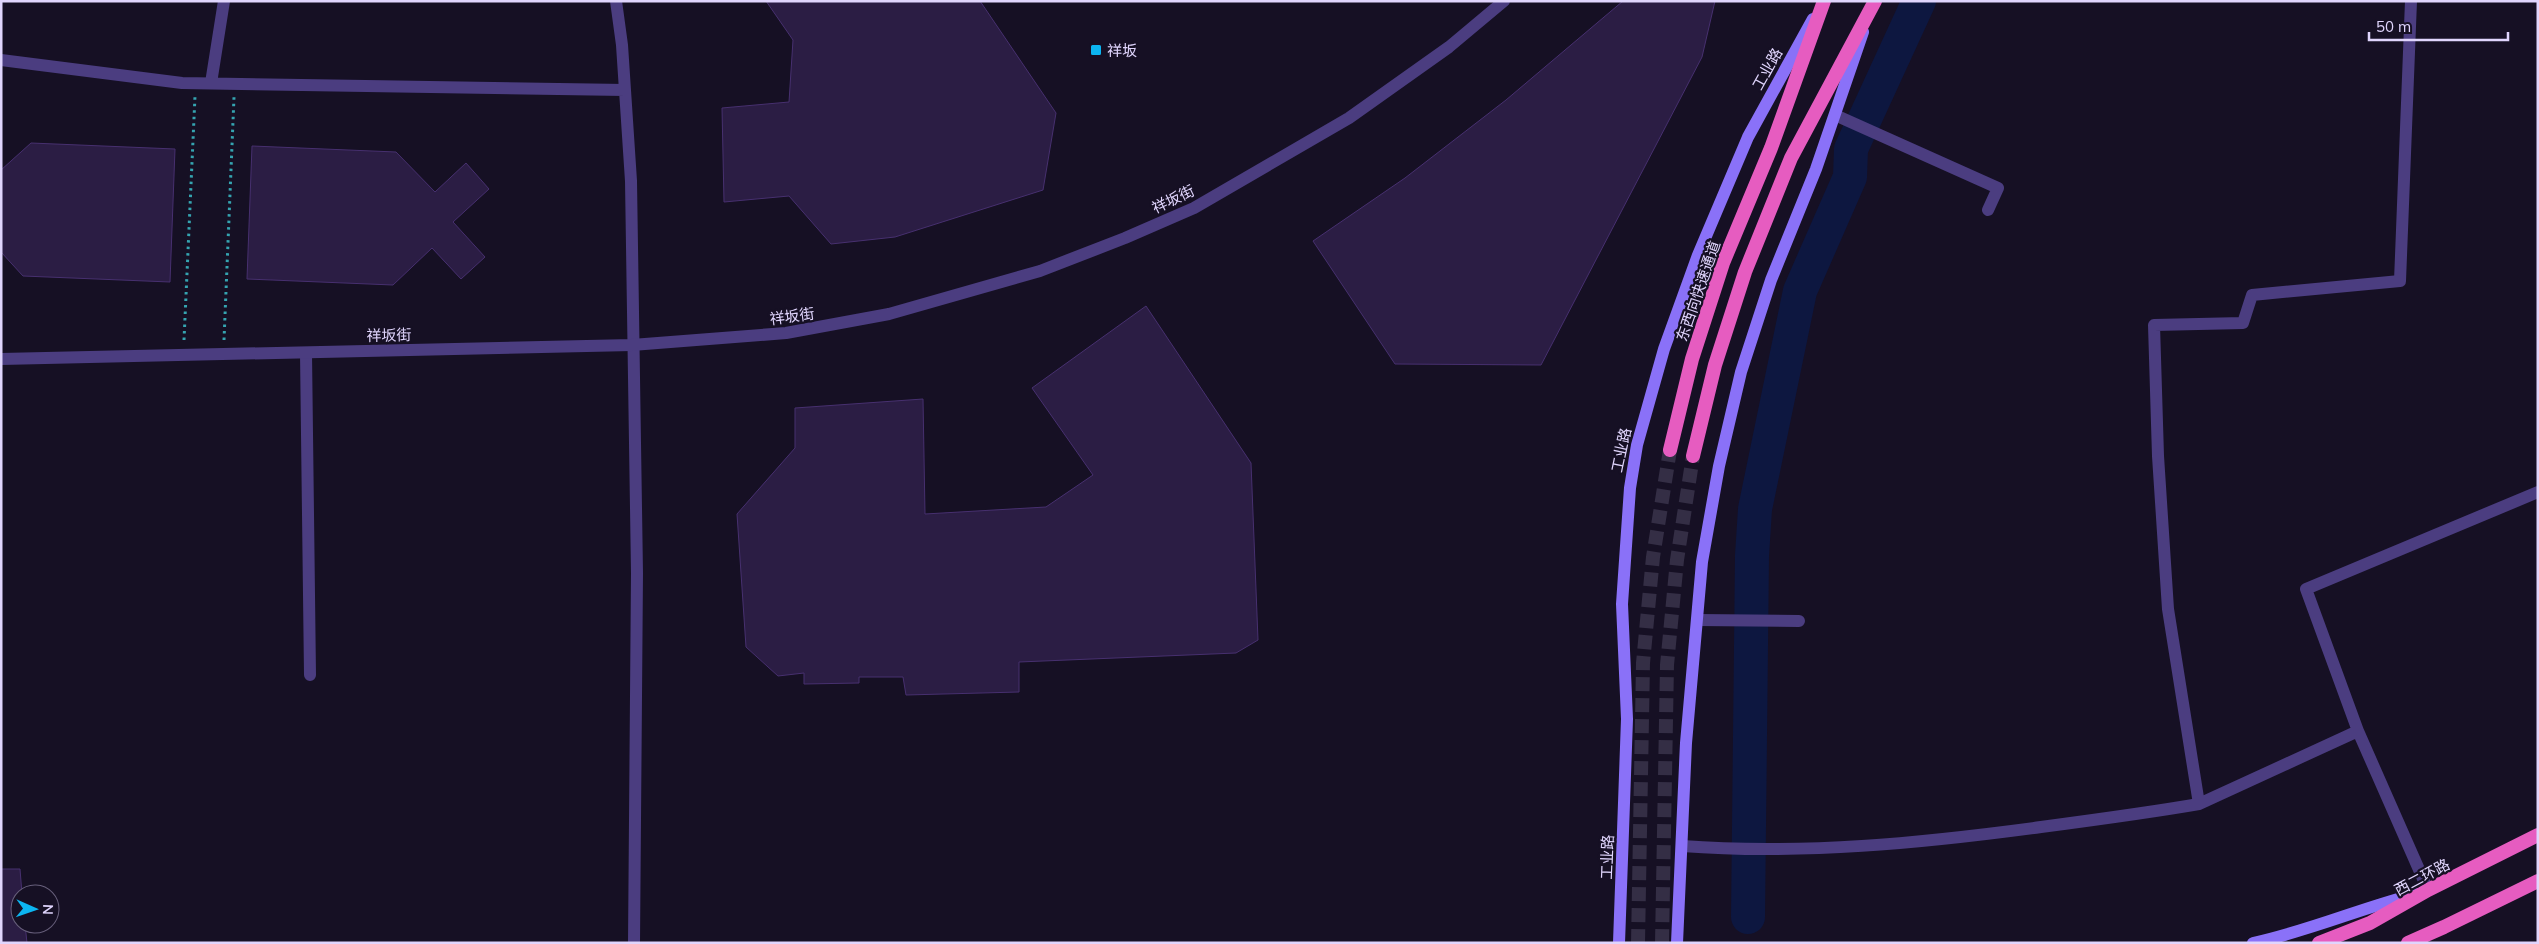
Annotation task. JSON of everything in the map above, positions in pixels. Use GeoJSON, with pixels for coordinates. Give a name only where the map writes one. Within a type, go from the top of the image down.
{"type":"FeatureCollection","features":[{"type":"Feature","properties":{"kind":"highway","name":"工业路"},"geometry":{"type":"LineString","coordinates":[[1771,148],[1824,1]]}},
{"type":"Feature","properties":{"kind":"highway"},"geometry":{"type":"LineString","coordinates":[[1693,456],[1715,365],[1745,272],[1791,158],[1875,1]]}},
{"type":"Feature","properties":{"kind":"highway","name":"东西向快速通道"},"geometry":{"type":"LineString","coordinates":[[1670,450],[1692,359],[1723,263],[1771,148]]}},
{"type":"Feature","properties":{"kind":"highway","name":"西二环路"},"geometry":{"type":"LineString","coordinates":[[2319,943],[2370,924],[2428,890],[2538,835]]}},
{"type":"Feature","properties":{"kind":"highway"},"geometry":{"type":"LineString","coordinates":[[2408,943],[2538,881]]}},
{"type":"Feature","properties":{"kind":"main road","name":"工业路"},"geometry":{"type":"LineString","coordinates":[[1619,943],[1627,719],[1622,604],[1630,488],[1637,444],[1664,349],[1698,255],[1748,137],[1824,1]]}},
{"type":"Feature","properties":{"kind":"main road"},"geometry":{"type":"LineString","coordinates":[[1676,943],[1686,743],[1702,562],[1717,476],[1741,372],[1770,280],[1816,169],[1869,14]]}},
{"type":"Feature","properties":{"kind":"main road"},"geometry":{"type":"LineString","coordinates":[[2253,943],[2285,936],[2366,907],[2428,890]]}},
{"type":"Feature","properties":{"kind":"street"},"geometry":{"type":"LineString","coordinates":[[211,83],[224,1]]}},
{"type":"Feature","properties":{"kind":"street"},"geometry":{"type":"LineString","coordinates":[[616,1],[625,90],[631,180],[632,345],[637,573],[634,943]]}},
{"type":"Feature","properties":{"kind":"street","name":"祥坂街"},"geometry":{"type":"LineString","coordinates":[[1,358],[632,345],[752,337],[858,321],[980,290],[1092,251],[1194,208],[1321,136],[1417,71],[1504,1]]}},
{"type":"Feature","properties":{"kind":"street"},"geometry":{"type":"LineString","coordinates":[[2199,804],[2168,609],[2158,456],[2154,325],[2243,323],[2252,295],[2400,281],[2411,1]]}},
{"type":"Feature","properties":{"kind":"street"},"geometry":{"type":"LineString","coordinates":[[1,60],[196,83],[625,90]]}},
{"type":"Feature","properties":{"kind":"street"},"geometry":{"type":"LineString","coordinates":[[1835,116],[1998,188],[1988,210]]}},
{"type":"Feature","properties":{"kind":"street"},"geometry":{"type":"LineString","coordinates":[[306,353],[310,675]]}},
{"type":"Feature","properties":{"kind":"street"},"geometry":{"type":"LineString","coordinates":[[2428,890],[2358,731],[2306,589],[2538,492]]}},
{"type":"Feature","properties":{"kind":"street"},"geometry":{"type":"LineString","coordinates":[[1697,620],[1799,621]]}},
{"type":"Feature","properties":{"kind":"street"},"geometry":{"type":"LineString","coordinates":[[1682,846],[1761,850],[1844,848],[1965,837],[2199,804],[2358,731]]}},
{"type":"Feature","properties":{"kind":"path"},"geometry":{"type":"LineString","coordinates":[[183,355],[196,83]]}},
{"type":"Feature","properties":{"kind":"path"},"geometry":{"type":"LineString","coordinates":[[224,354],[235,84]]}},
{"type":"Feature","properties":{"kind":"building"},"geometry":{"type":"Polygon","coordinates":[[[766,1],[980,1],[1056,113],[1043,190],[895,237],[831,244],[789,196],[724,202],[722,108],[789,102],[793,40],[766,1]]]}},
{"type":"Feature","properties":{"kind":"building"},"geometry":{"type":"Polygon","coordinates":[[[1623,1],[1715,1],[1702,57],[1541,365],[1395,364],[1313,241],[1405,178],[1506,100],[1623,1]]]}},
{"type":"Feature","properties":{"kind":"building"},"geometry":{"type":"Polygon","coordinates":[[[31,143],[175,149],[170,282],[23,276],[1,252],[1,170],[31,143]]]}},
{"type":"Feature","properties":{"kind":"building"},"geometry":{"type":"Polygon","coordinates":[[[252,146],[396,152],[435,192],[466,163],[489,189],[453,222],[485,257],[461,279],[432,248],[393,285],[247,279],[252,146]]]}},
{"type":"Feature","properties":{"kind":"building"},"geometry":{"type":"Polygon","coordinates":[[[1146,306],[1251,463],[1258,640],[1236,653],[1019,662],[1019,692],[906,695],[903,677],[859,677],[859,683],[804,684],[804,673],[778,676],[746,647],[737,514],[795,448],[795,408],[923,399],[925,514],[1046,507],[1093,475],[1032,388],[1146,306]]]}},
{"type":"Feature","properties":{"kind":"building"},"geometry":{"type":"Polygon","coordinates":[[[1,869],[20,869],[21,884],[10,884],[10,934],[26,934],[27,943],[1,943],[1,869]]]}},
{"type":"Feature","properties":{"kind":"waterway"},"geometry":{"type":"LineString","coordinates":[[1748,917],[1752,556],[1755,509],[1800,291],[1850,177],[1851,149],[1919,1]]}},
{"type":"Feature","properties":{"kind":"tunnel"},"geometry":{"type":"LineString","coordinates":[[1638,943],[1643,663],[1653,557],[1670,450]]}},
{"type":"Feature","properties":{"kind":"tunnel"},"geometry":{"type":"LineString","coordinates":[[1662,943],[1667,665],[1677,560],[1693,456]]}},
{"type":"Feature","properties":{"kind":"place","name":"祥坂"},"geometry":{"type":"Point","coordinates":[1096,50]}}]}
